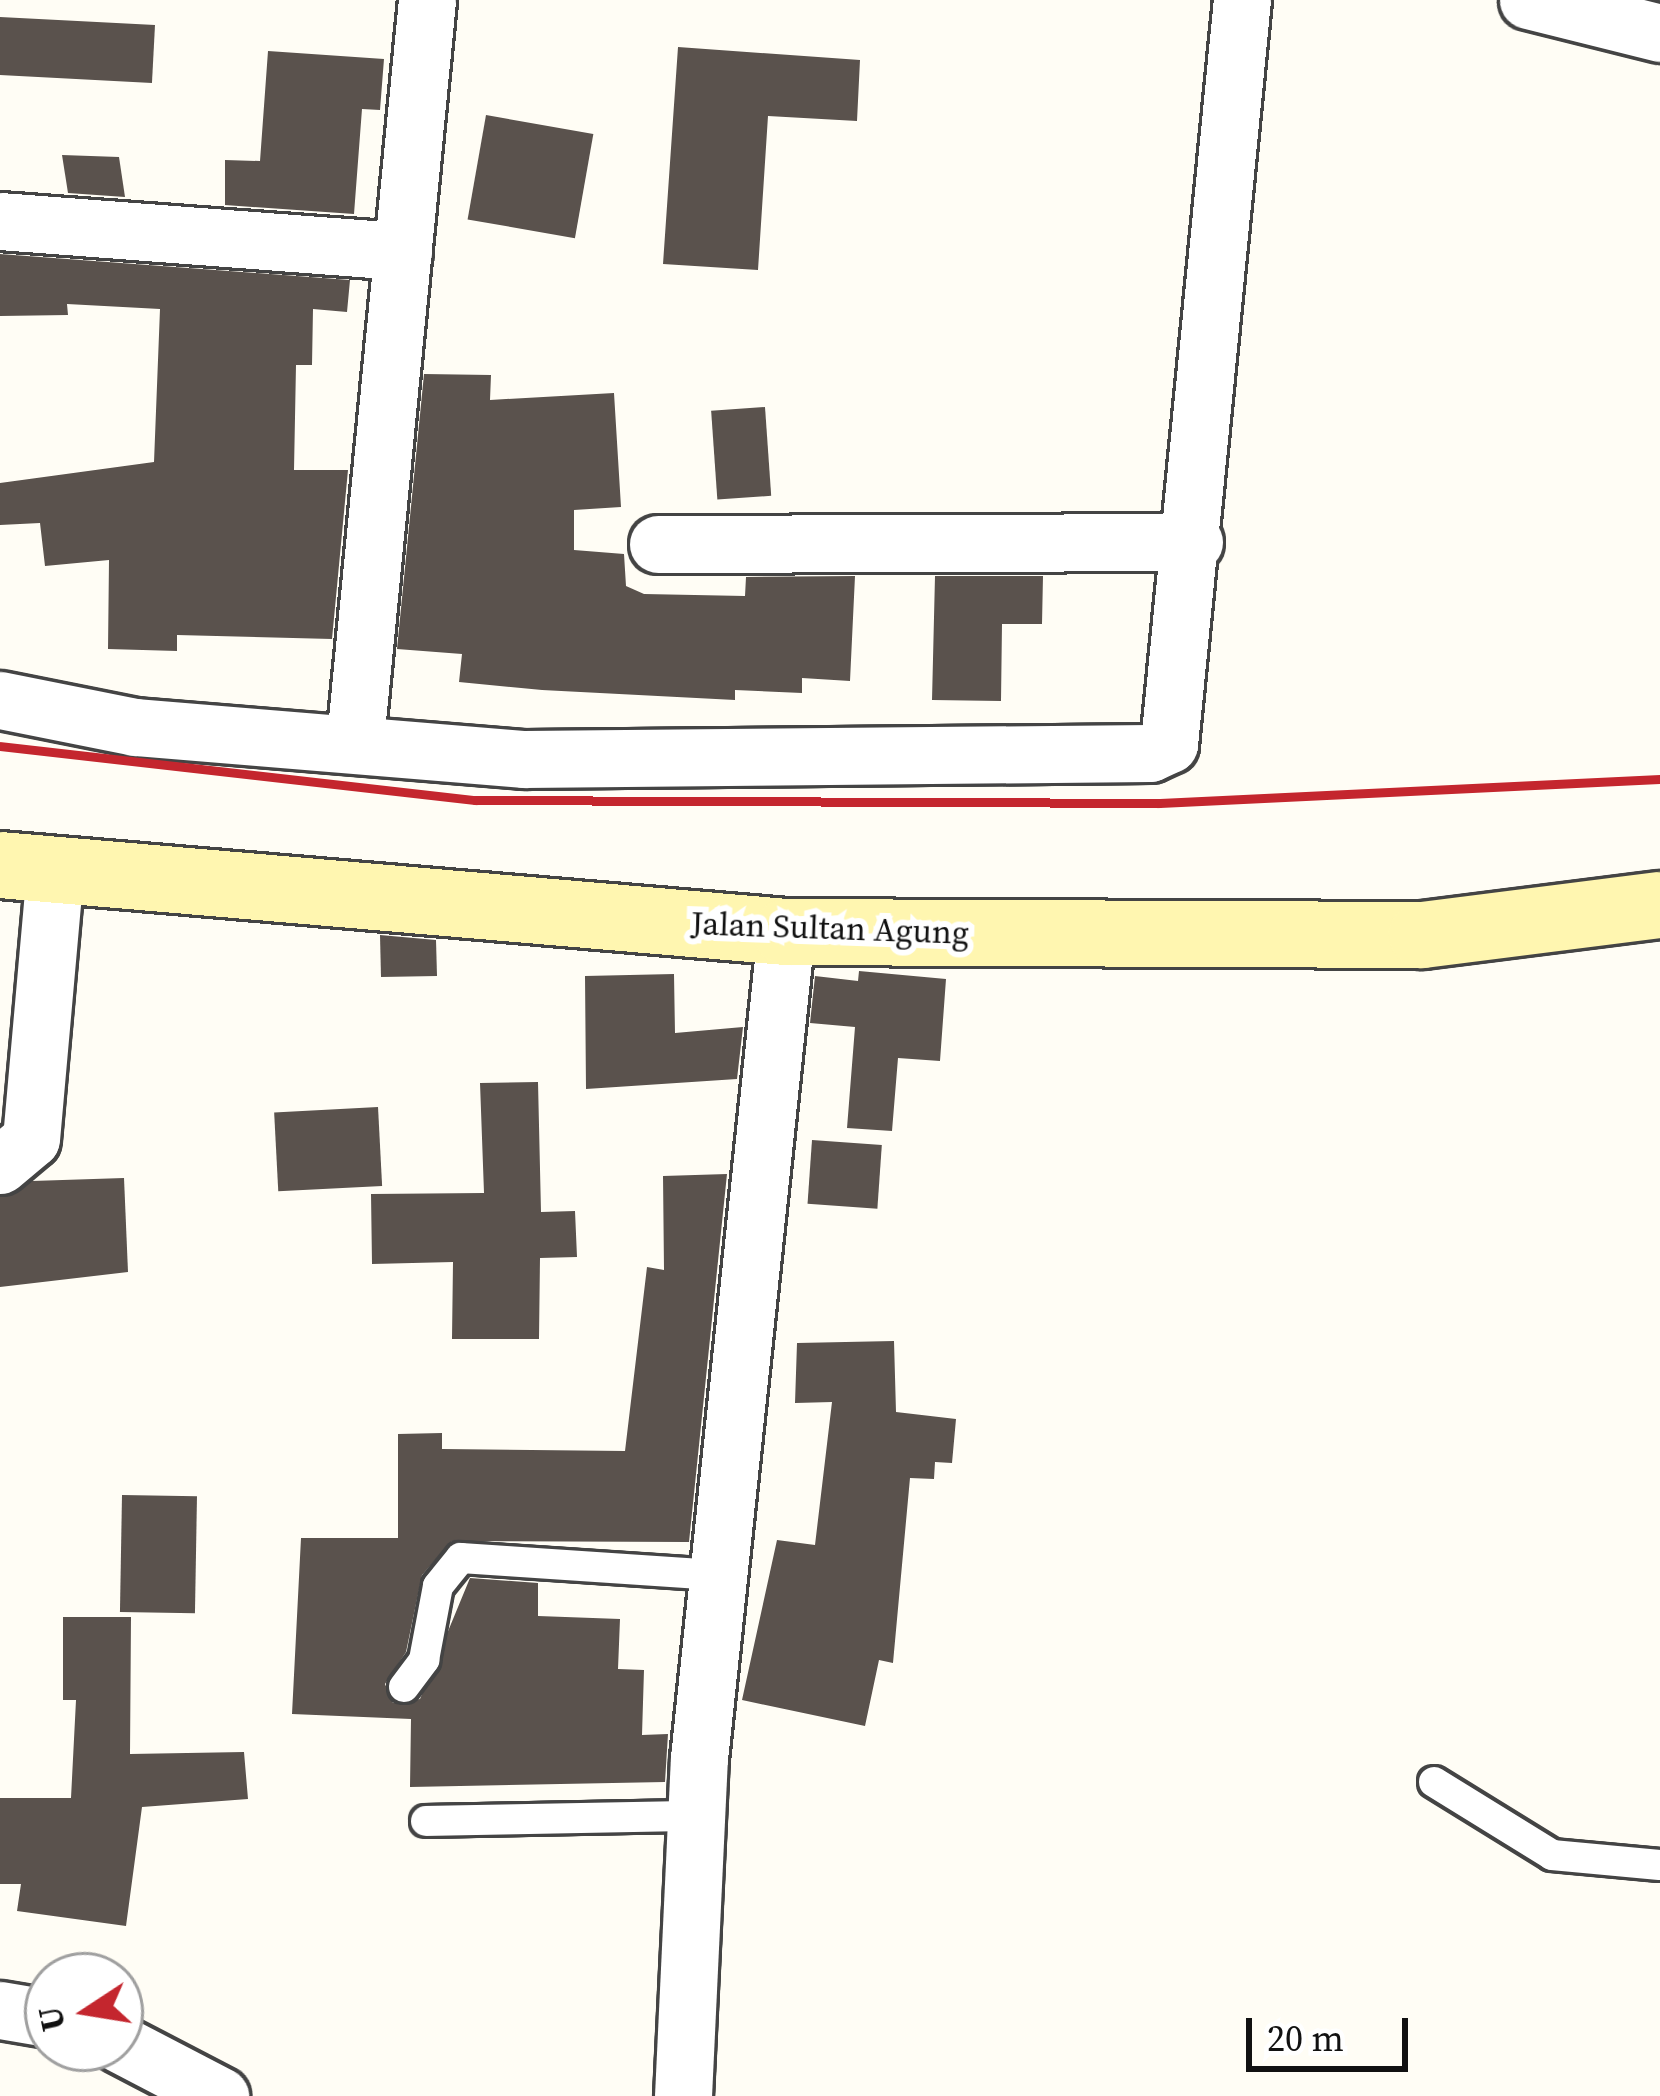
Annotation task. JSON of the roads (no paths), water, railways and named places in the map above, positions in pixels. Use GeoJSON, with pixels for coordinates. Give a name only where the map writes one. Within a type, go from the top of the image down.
{"type":"FeatureCollection","features":[{"type":"Feature","properties":{"kind":"street"},"geometry":{"type":"LineString","coordinates":[[355,740],[427,0]]}},
{"type":"Feature","properties":{"kind":"street"},"geometry":{"type":"LineString","coordinates":[[0,700],[135,727],[355,740],[524,759],[1150,753],[1177,731],[1242,0]]}},
{"type":"Feature","properties":{"kind":"street"},"geometry":{"type":"LineString","coordinates":[[1528,0],[1660,33]]}},
{"type":"Feature","properties":{"kind":"street"},"geometry":{"type":"LineString","coordinates":[[0,220],[403,250]]}},
{"type":"Feature","properties":{"kind":"street"},"geometry":{"type":"LineString","coordinates":[[658,544],[1194,542]]}},
{"type":"Feature","properties":{"kind":"street"},"geometry":{"type":"LineString","coordinates":[[0,1165],[31,1139],[27,868]]}},
{"type":"Feature","properties":{"kind":"street","name":"Jalan Sultan Agung"},"geometry":{"type":"LineString","coordinates":[[27,868],[786,932],[1422,934],[1660,905]]}},
{"type":"Feature","properties":{"kind":"street"},"geometry":{"type":"LineString","coordinates":[[683,2096],[697,1816],[718,1575],[786,932]]}},
{"type":"Feature","properties":{"kind":"street"},"geometry":{"type":"LineString","coordinates":[[144,2056],[220,2096]]}},
{"type":"Feature","properties":{"kind":"lane"},"geometry":{"type":"LineString","coordinates":[[404,1687],[424,1660],[438,1586],[461,1558],[718,1575]]}},
{"type":"Feature","properties":{"kind":"lane"},"geometry":{"type":"LineString","coordinates":[[1434,1782],[1552,1855],[1660,1865]]}},
{"type":"Feature","properties":{"kind":"lane"},"geometry":{"type":"LineString","coordinates":[[426,1821],[697,1816]]}},
{"type":"Feature","properties":{"kind":"railway"},"geometry":{"type":"LineString","coordinates":[[0,746],[475,800],[1159,803],[1660,779]]}}]}
